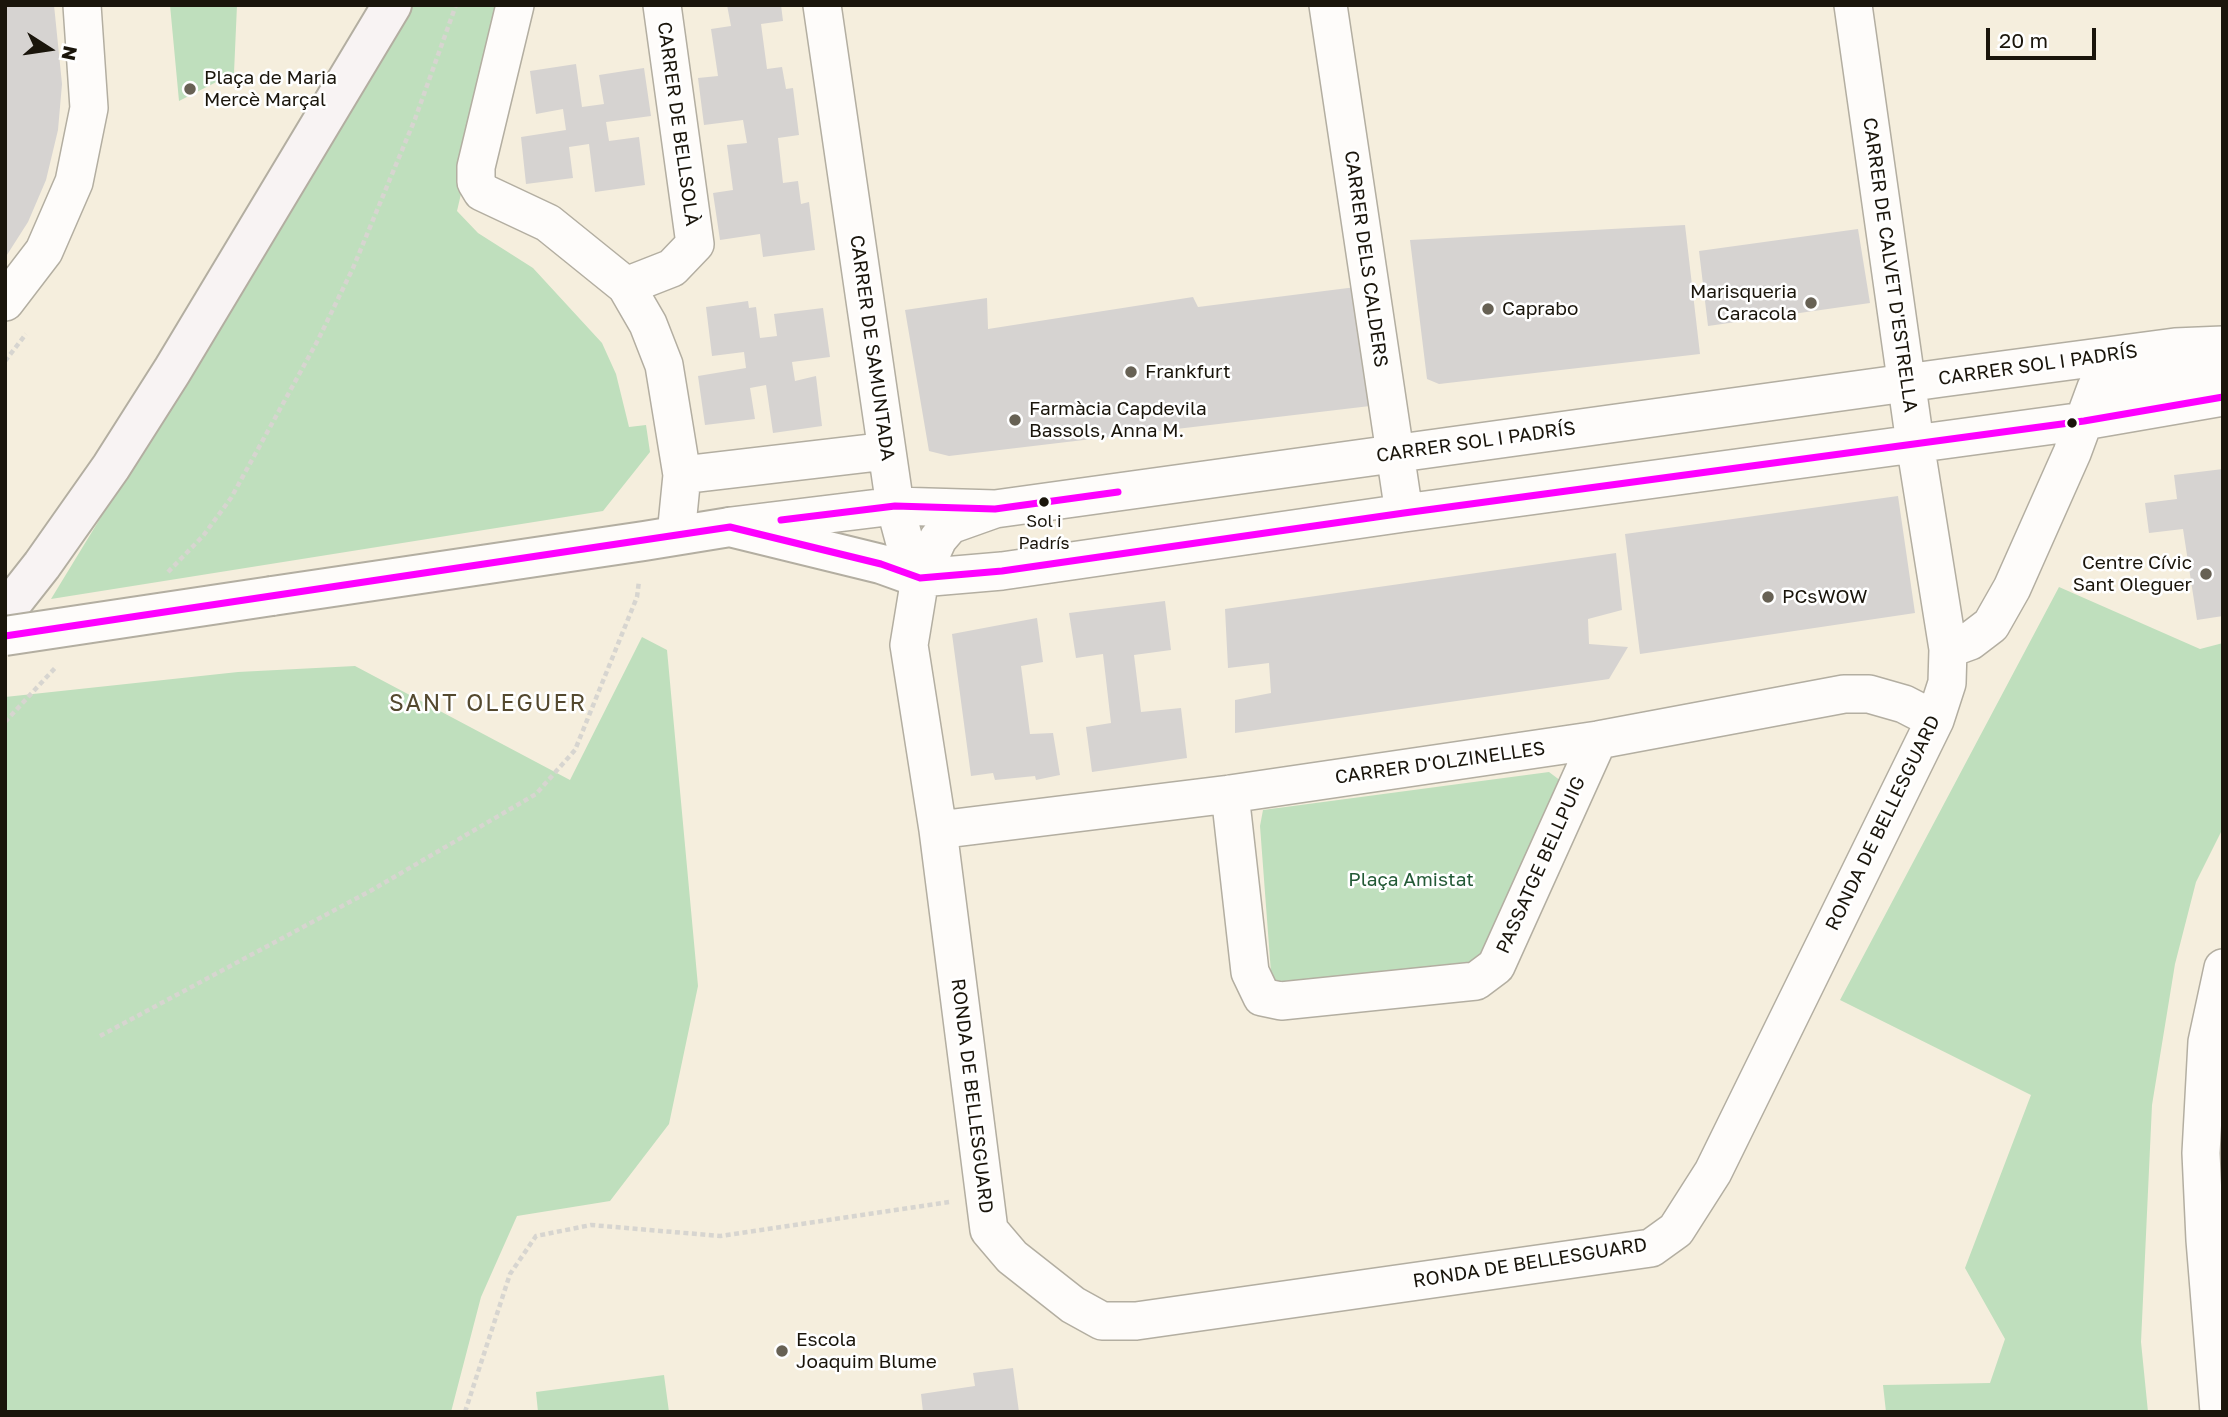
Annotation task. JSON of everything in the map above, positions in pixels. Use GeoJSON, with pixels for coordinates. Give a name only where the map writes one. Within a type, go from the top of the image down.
{"type":"FeatureCollection","features":[{"type":"Feature","properties":{"kind":"main road"},"geometry":{"type":"LineString","coordinates":[[5,612],[42,565],[111,467],[172,371],[392,5]]}},
{"type":"Feature","properties":{"kind":"street"},"geometry":{"type":"LineString","coordinates":[[5,302],[44,251],[74,182],[89,108],[82,5]]}},
{"type":"Feature","properties":{"kind":"street"},"geometry":{"type":"LineString","coordinates":[[515,5],[476,167],[476,182],[482,192],[548,223],[626,286],[648,324],[664,365],[682,475],[660,538]]}},
{"type":"Feature","properties":{"kind":"street","name":"CARRER DE BELLSOLÀ"},"geometry":{"type":"LineString","coordinates":[[626,286],[672,268],[695,244],[662,5]]}},
{"type":"Feature","properties":{"kind":"street","name":"CARRER DE SAMUNTADA"},"geometry":{"type":"LineString","coordinates":[[822,5],[895,506],[909,558],[920,578]]}},
{"type":"Feature","properties":{"kind":"street","name":"CARRER DELS CALDERS"},"geometry":{"type":"LineString","coordinates":[[1328,5],[1404,513]]}},
{"type":"Feature","properties":{"kind":"street","name":"CARRER DE CALVET D'ESTRELLA"},"geometry":{"type":"LineString","coordinates":[[1853,5],[1915,443],[1948,649]]}},
{"type":"Feature","properties":{"kind":"street","name":"CARRER SOL I PADRÍS"},"geometry":{"type":"LineString","coordinates":[[730,527],[895,506],[995,509],[2175,347],[2223,345]]}},
{"type":"Feature","properties":{"kind":"street"},"geometry":{"type":"LineString","coordinates":[[1948,649],[1970,641],[1991,625],[2012,588],[2072,453],[2096,388],[2175,374],[2223,360]]}},
{"type":"Feature","properties":{"kind":"street"},"geometry":{"type":"LineString","coordinates":[[5,636],[730,527],[881,564],[920,578],[1002,571],[1404,513],[2084,421],[2223,397]]}},
{"type":"Feature","properties":{"kind":"street"},"geometry":{"type":"LineString","coordinates":[[682,475],[887,450]]}},
{"type":"Feature","properties":{"kind":"street"},"geometry":{"type":"LineString","coordinates":[[920,578],[938,539],[950,525],[995,509]]}},
{"type":"Feature","properties":{"kind":"street","name":"RONDA DE BELLESGUARD"},"geometry":{"type":"LineString","coordinates":[[920,578],[909,645],[938,830],[989,1230],[1012,1257],[1073,1305],[1102,1321],[1136,1321],[1651,1248],[1676,1230],[1713,1172],[1936,720],[1947,684],[1948,649]]}},
{"type":"Feature","properties":{"kind":"street","name":"CARRER D'OLZINELLES"},"geometry":{"type":"LineString","coordinates":[[938,830],[1230,794],[1598,740],[1844,694],[1869,694],[1904,704],[1936,720]]}},
{"type":"Feature","properties":{"kind":"street","name":"PASSATGE BELLPUIG"},"geometry":{"type":"LineString","coordinates":[[1230,794],[1250,972],[1262,997],[1281,1001],[1476,981],[1496,966],[1598,740]]}},
{"type":"Feature","properties":{"kind":"street"},"geometry":{"type":"LineString","coordinates":[[2219,1412],[2201,1153],[2207,1042],[2223,968]]}},
{"type":"Feature","properties":{"kind":"path"},"geometry":{"type":"LineString","coordinates":[[158,580],[203,536],[231,498],[318,340],[353,268],[415,119],[456,5]]}},
{"type":"Feature","properties":{"kind":"path"},"geometry":{"type":"LineString","coordinates":[[100,1036],[372,890],[536,794],[575,750],[660,538]]}},
{"type":"Feature","properties":{"kind":"path"},"geometry":{"type":"LineString","coordinates":[[5,722],[64,660]]}},
{"type":"Feature","properties":{"kind":"path"},"geometry":{"type":"LineString","coordinates":[[465,1412],[510,1274],[536,1236],[592,1225],[720,1236],[984,1196]]}},
{"type":"Feature","properties":{"kind":"green space"},"geometry":{"type":"Polygon","coordinates":[[[170,5],[237,5],[234,73],[179,101],[170,5]]]}},
{"type":"Feature","properties":{"kind":"green space"},"geometry":{"type":"Polygon","coordinates":[[[413,5],[505,5],[457,211],[478,233],[533,268],[602,343],[616,374],[629,427],[646,425],[650,452],[603,511],[51,599],[413,5]]]}},
{"type":"Feature","properties":{"kind":"green space"},"geometry":{"type":"Polygon","coordinates":[[[2059,587],[2200,649],[2223,643],[2223,828],[2196,882],[2175,964],[2152,1105],[2141,1342],[2148,1412],[1886,1412],[1883,1385],[1990,1383],[2005,1339],[1965,1268],[2031,1095],[1840,1000],[2059,587]]]}},
{"type":"Feature","properties":{"kind":"green space"},"geometry":{"type":"Polygon","coordinates":[[[642,637],[667,650],[698,986],[669,1124],[610,1201],[517,1216],[481,1297],[451,1412],[5,1412],[5,697],[238,672],[355,666],[570,780],[642,637]]]}},
{"type":"Feature","properties":{"kind":"green space","name":"Plaça Amistat"},"geometry":{"type":"Polygon","coordinates":[[[1549,772],[1565,784],[1487,961],[1272,986],[1260,826],[1263,810],[1549,772]]]}},
{"type":"Feature","properties":{"kind":"green space"},"geometry":{"type":"Polygon","coordinates":[[[664,1375],[669,1412],[538,1412],[536,1392],[664,1375]]]}},
{"type":"Feature","properties":{"kind":"building"},"geometry":{"type":"Polygon","coordinates":[[[5,5],[54,5],[62,84],[58,130],[46,180],[28,222],[5,258],[5,5]]]}},
{"type":"Feature","properties":{"kind":"building"},"geometry":{"type":"Polygon","coordinates":[[[727,5],[781,5],[783,21],[761,24],[767,69],[782,67],[786,89],[793,88],[799,135],[778,138],[783,183],[798,181],[801,204],[809,202],[815,250],[763,257],[760,234],[720,240],[713,193],[733,190],[727,145],[747,143],[743,120],[704,125],[698,78],[718,76],[711,29],[731,26],[727,5]]]}},
{"type":"Feature","properties":{"kind":"building"},"geometry":{"type":"Polygon","coordinates":[[[576,64],[582,107],[604,104],[599,75],[644,68],[651,116],[606,122],[609,141],[639,137],[645,185],[595,192],[589,144],[569,147],[573,178],[526,184],[521,137],[566,130],[563,109],[536,114],[530,71],[576,64]]]}},
{"type":"Feature","properties":{"kind":"building"},"geometry":{"type":"Polygon","coordinates":[[[1685,225],[1700,354],[1439,384],[1427,379],[1410,240],[1685,225]]]}},
{"type":"Feature","properties":{"kind":"building"},"geometry":{"type":"Polygon","coordinates":[[[1858,229],[1870,303],[1708,326],[1699,251],[1858,229]]]}},
{"type":"Feature","properties":{"kind":"building"},"geometry":{"type":"Polygon","coordinates":[[[1356,287],[1370,406],[949,456],[929,451],[905,310],[987,298],[988,329],[1193,297],[1198,307],[1356,287]]]}},
{"type":"Feature","properties":{"kind":"building"},"geometry":{"type":"Polygon","coordinates":[[[748,301],[749,308],[756,307],[760,338],[777,336],[774,314],[823,308],[830,357],[792,362],[795,381],[816,376],[822,426],[773,433],[766,385],[750,388],[755,419],[705,425],[698,376],[746,368],[744,352],[712,356],[706,307],[748,301]]]}},
{"type":"Feature","properties":{"kind":"building","name":"Centre Cívic Sant Oleguer"},"geometry":{"type":"Polygon","coordinates":[[[2223,469],[2223,616],[2197,620],[2183,529],[2149,533],[2145,503],[2177,499],[2174,475],[2223,469]]]}},
{"type":"Feature","properties":{"kind":"building"},"geometry":{"type":"Polygon","coordinates":[[[1898,496],[1915,613],[1640,654],[1625,534],[1898,496]]]}},
{"type":"Feature","properties":{"kind":"building"},"geometry":{"type":"Polygon","coordinates":[[[1616,553],[1622,610],[1588,619],[1589,644],[1628,647],[1609,679],[1235,733],[1235,700],[1271,693],[1269,663],[1228,668],[1225,609],[1616,553]]]}},
{"type":"Feature","properties":{"kind":"building"},"geometry":{"type":"Polygon","coordinates":[[[1165,601],[1171,650],[1134,655],[1141,712],[1181,708],[1187,758],[1092,772],[1086,727],[1111,723],[1103,654],[1076,658],[1069,613],[1165,601]]]}},
{"type":"Feature","properties":{"kind":"building"},"geometry":{"type":"Polygon","coordinates":[[[1037,618],[1043,662],[1021,666],[1030,734],[1053,733],[1060,775],[1036,780],[1035,776],[995,780],[993,773],[971,776],[952,634],[1037,618]]]}},
{"type":"Feature","properties":{"kind":"building"},"geometry":{"type":"Polygon","coordinates":[[[1013,1368],[1019,1412],[923,1412],[921,1394],[975,1386],[973,1373],[1013,1368]]]}},
{"type":"Feature","properties":{"kind":"transit line"},"geometry":{"type":"LineString","coordinates":[[5,636],[730,527],[881,564],[920,578],[1002,571],[1404,513],[2084,421],[2223,397]]}},
{"type":"Feature","properties":{"kind":"transit line"},"geometry":{"type":"LineString","coordinates":[[781,520],[895,506],[995,509],[1118,492]]}},
{"type":"Feature","properties":{"kind":"place","name":"Plaça de Maria Mercè Marçal"},"geometry":{"type":"Point","coordinates":[190,89]}},
{"type":"Feature","properties":{"kind":"place","name":"Marisqueria Caracola"},"geometry":{"type":"Point","coordinates":[1811,303]}},
{"type":"Feature","properties":{"kind":"place","name":"Caprabo"},"geometry":{"type":"Point","coordinates":[1488,309]}},
{"type":"Feature","properties":{"kind":"place","name":"Frankfurt"},"geometry":{"type":"Point","coordinates":[1131,372]}},
{"type":"Feature","properties":{"kind":"place","name":"Farmàcia Capdevila Bassols, Anna M."},"geometry":{"type":"Point","coordinates":[1015,420]}},
{"type":"Feature","properties":{"kind":"place","name":"Sol i Padrís"},"geometry":{"type":"Point","coordinates":[1044,502]}},
{"type":"Feature","properties":{"kind":"place","name":"Centre Cívic Sant Oleguer"},"geometry":{"type":"Point","coordinates":[2206,574]}},
{"type":"Feature","properties":{"kind":"place","name":"PCsWOW"},"geometry":{"type":"Point","coordinates":[1768,597]}},
{"type":"Feature","properties":{"kind":"place","name":"Escola Joaquim Blume"},"geometry":{"type":"Point","coordinates":[782,1351]}},
{"type":"Feature","properties":{"kind":"district","name":"SANT OLEGUER"},"geometry":{"type":"Point","coordinates":[488,704]}}]}
